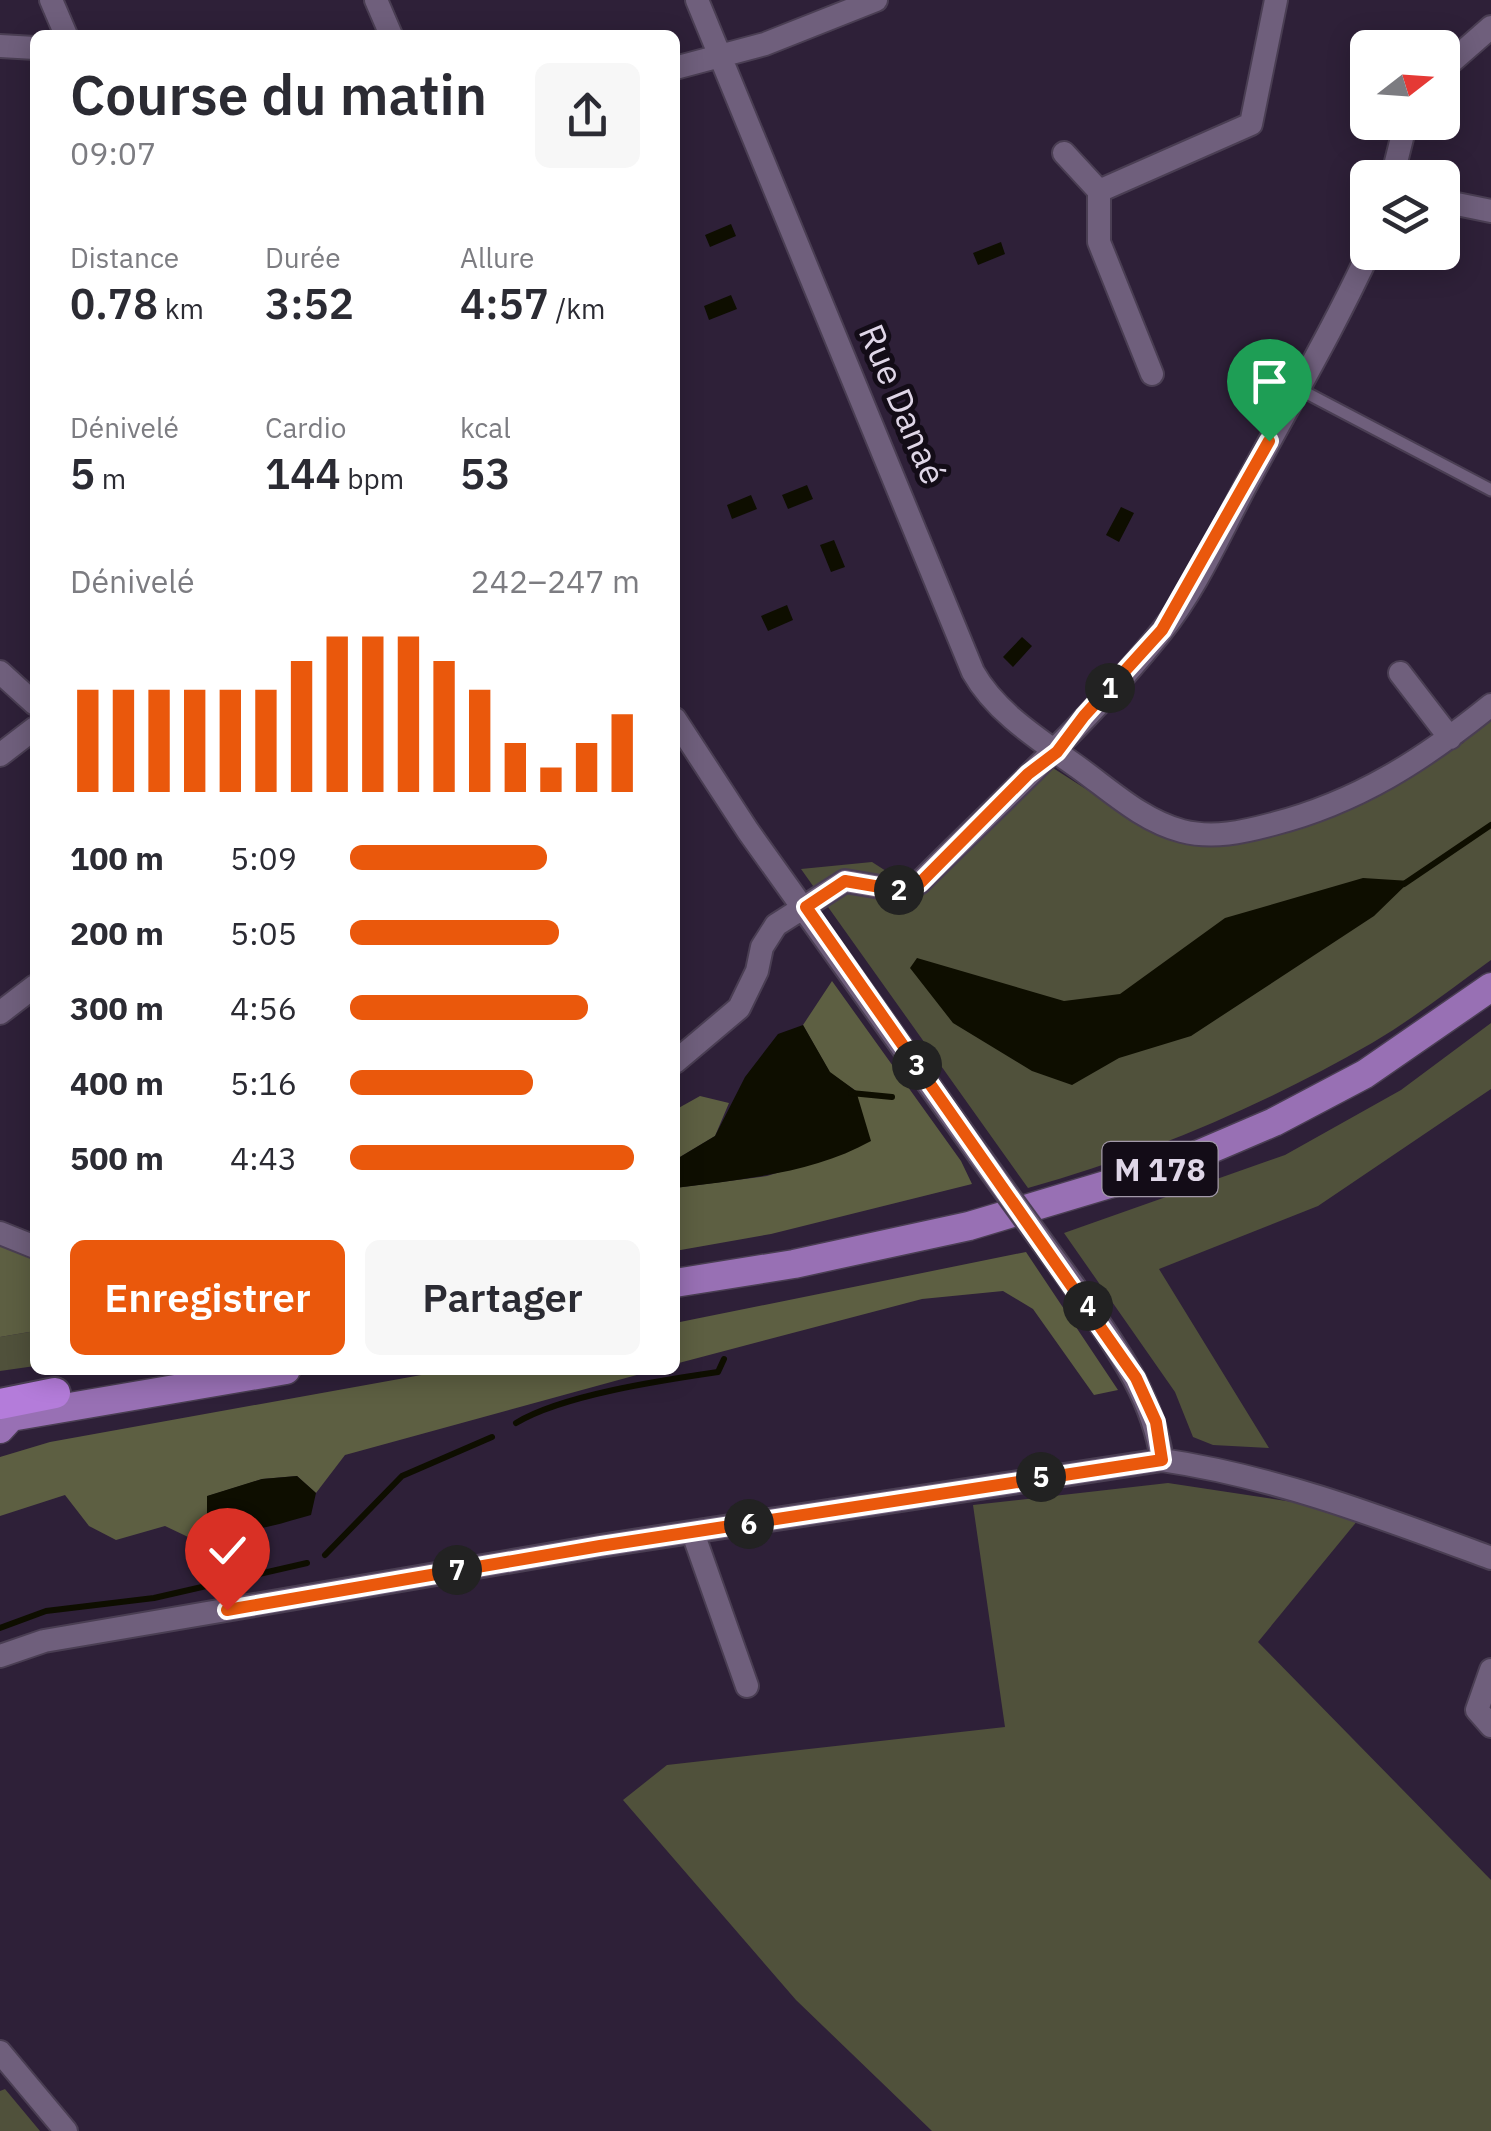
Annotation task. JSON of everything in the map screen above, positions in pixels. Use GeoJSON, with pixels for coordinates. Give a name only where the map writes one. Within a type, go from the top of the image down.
{"type":"FeatureCollection","features":[{"type":"Feature","properties":{"kind":"highway"},"geometry":{"type":"LineString","coordinates":[[2,1412],[55,1393]]}},
{"type":"Feature","properties":{"kind":"main road","name":"M 178"},"geometry":{"type":"LineString","coordinates":[[680,1282],[794,1264],[968,1226],[1176,1164],[1274,1122],[1365,1074],[1491,987]]}},
{"type":"Feature","properties":{"kind":"main road","name":"M 178"},"geometry":{"type":"LineString","coordinates":[[680,1297],[763,1277],[794,1264]]}},
{"type":"Feature","properties":{"kind":"main road"},"geometry":{"type":"LineString","coordinates":[[55,1393],[156,1375]]}},
{"type":"Feature","properties":{"kind":"main road"},"geometry":{"type":"LineString","coordinates":[[2,1412],[252,1375]]}},
{"type":"Feature","properties":{"kind":"street"},"geometry":{"type":"LineString","coordinates":[[50,0],[64,30]]}},
{"type":"Feature","properties":{"kind":"street"},"geometry":{"type":"LineString","coordinates":[[376,0],[389,30]]}},
{"type":"Feature","properties":{"kind":"street","name":"Rue Danaé"},"geometry":{"type":"LineString","coordinates":[[698,0],[973,672],[990,698],[1057,752],[1151,818],[1183,831],[1224,834],[1341,803],[1412,766],[1491,705]]}},
{"type":"Feature","properties":{"kind":"street"},"geometry":{"type":"LineString","coordinates":[[680,67],[823,25],[876,0]]}},
{"type":"Feature","properties":{"kind":"street"},"geometry":{"type":"LineString","coordinates":[[1099,190],[1251,124],[1276,0]]}},
{"type":"Feature","properties":{"kind":"street"},"geometry":{"type":"LineString","coordinates":[[1460,54],[1491,27]]}},
{"type":"Feature","properties":{"kind":"street"},"geometry":{"type":"LineString","coordinates":[[0,46],[30,48]]}},
{"type":"Feature","properties":{"kind":"street"},"geometry":{"type":"LineString","coordinates":[[1064,153],[1099,190],[1099,242],[1152,374]]}},
{"type":"Feature","properties":{"kind":"street"},"geometry":{"type":"LineString","coordinates":[[1460,205],[1491,211]]}},
{"type":"Feature","properties":{"kind":"street"},"geometry":{"type":"LineString","coordinates":[[680,1058],[739,1008],[757,971],[762,947],[776,925],[845,881],[898,890],[920,883],[1028,774],[1057,752],[1179,607],[1360,270]]}},
{"type":"Feature","properties":{"kind":"street"},"geometry":{"type":"LineString","coordinates":[[0,672],[30,699]]}},
{"type":"Feature","properties":{"kind":"street"},"geometry":{"type":"LineString","coordinates":[[1400,673],[1450,738]]}},
{"type":"Feature","properties":{"kind":"street"},"geometry":{"type":"LineString","coordinates":[[680,727],[728,802],[1136,1378],[1156,1422],[1162,1460]]}},
{"type":"Feature","properties":{"kind":"street"},"geometry":{"type":"LineString","coordinates":[[0,756],[30,732]]}},
{"type":"Feature","properties":{"kind":"street"},"geometry":{"type":"LineString","coordinates":[[0,1013],[30,990]]}},
{"type":"Feature","properties":{"kind":"street"},"geometry":{"type":"LineString","coordinates":[[0,1232],[30,1244]]}},
{"type":"Feature","properties":{"kind":"street"},"geometry":{"type":"LineString","coordinates":[[0,1656],[44,1641],[1162,1460],[1268,1481],[1491,1558]]}},
{"type":"Feature","properties":{"kind":"street"},"geometry":{"type":"LineString","coordinates":[[694,1533],[747,1686]]}},
{"type":"Feature","properties":{"kind":"street"},"geometry":{"type":"LineString","coordinates":[[1491,1670],[1477,1710],[1491,1726]]}},
{"type":"Feature","properties":{"kind":"street"},"geometry":{"type":"LineString","coordinates":[[0,2052],[66,2131]]}},
{"type":"Feature","properties":{"kind":"lane"},"geometry":{"type":"LineString","coordinates":[[1298,388],[1491,490]]}},
{"type":"Feature","properties":{"kind":"green space"},"geometry":{"type":"Polygon","coordinates":[[[1491,714],[1491,960],[1387,1034],[1289,1087],[1161,1144],[1028,1188],[801,869],[872,862],[914,889],[1053,768],[1125,814],[1194,841],[1339,814],[1463,743],[1491,714]]]}},
{"type":"Feature","properties":{"kind":"green space"},"geometry":{"type":"Polygon","coordinates":[[[832,981],[961,1161],[972,1184],[771,1234],[680,1250],[680,1187],[767,1176],[806,1164],[856,1091],[830,1073],[803,1025],[832,981]]]}},
{"type":"Feature","properties":{"kind":"green space"},"geometry":{"type":"Polygon","coordinates":[[[1491,1023],[1491,1089],[1318,1206],[1159,1269],[1269,1448],[1213,1445],[1193,1437],[1175,1392],[1064,1233],[1285,1155],[1401,1090],[1491,1023]]]}},
{"type":"Feature","properties":{"kind":"green space"},"geometry":{"type":"Polygon","coordinates":[[[700,1096],[729,1103],[715,1136],[680,1157],[680,1107],[700,1096]]]}},
{"type":"Feature","properties":{"kind":"green space"},"geometry":{"type":"Polygon","coordinates":[[[0,1246],[30,1255],[30,1332],[0,1337],[0,1246]]]}},
{"type":"Feature","properties":{"kind":"green space"},"geometry":{"type":"Polygon","coordinates":[[[1026,1252],[1118,1390],[1094,1395],[1033,1309],[1003,1291],[922,1299],[680,1363],[680,1322],[1026,1252]]]}},
{"type":"Feature","properties":{"kind":"green space"},"geometry":{"type":"Polygon","coordinates":[[[30,1332],[30,1367],[0,1371],[0,1337],[30,1332]]]}},
{"type":"Feature","properties":{"kind":"green space"},"geometry":{"type":"Polygon","coordinates":[[[421,1375],[637,1375],[345,1455],[316,1493],[297,1476],[262,1479],[208,1496],[222,1529],[253,1530],[248,1543],[207,1546],[165,1526],[116,1540],[89,1526],[65,1495],[0,1516],[0,1457],[50,1442],[421,1375]]]}},
{"type":"Feature","properties":{"kind":"green space"},"geometry":{"type":"Polygon","coordinates":[[[1168,1483],[1306,1504],[1358,1520],[1258,1642],[1491,1880],[1491,2131],[932,2131],[796,2000],[623,1800],[667,1765],[1005,1727],[973,1505],[1168,1483]]]}},
{"type":"Feature","properties":{"kind":"green space"},"geometry":{"type":"Polygon","coordinates":[[[5,2089],[40,2131],[0,2131],[0,2091],[5,2089]]]}},
{"type":"Feature","properties":{"kind":"shaded area"},"geometry":{"type":"Polygon","coordinates":[[[731,224],[736,236],[710,247],[705,235],[731,224]]]}},
{"type":"Feature","properties":{"kind":"shaded area"},"geometry":{"type":"Polygon","coordinates":[[[1001,242],[1005,254],[978,265],[973,253],[1001,242]]]}},
{"type":"Feature","properties":{"kind":"shaded area"},"geometry":{"type":"Polygon","coordinates":[[[731,295],[737,309],[709,320],[704,306],[731,295]]]}},
{"type":"Feature","properties":{"kind":"shaded area"},"geometry":{"type":"Polygon","coordinates":[[[807,485],[813,499],[788,509],[782,495],[807,485]]]}},
{"type":"Feature","properties":{"kind":"shaded area"},"geometry":{"type":"Polygon","coordinates":[[[751,495],[757,509],[732,519],[727,505],[751,495]]]}},
{"type":"Feature","properties":{"kind":"shaded area"},"geometry":{"type":"Polygon","coordinates":[[[1121,507],[1134,513],[1119,542],[1106,535],[1121,507]]]}},
{"type":"Feature","properties":{"kind":"shaded area"},"geometry":{"type":"Polygon","coordinates":[[[834,540],[845,567],[831,572],[820,545],[834,540]]]}},
{"type":"Feature","properties":{"kind":"shaded area"},"geometry":{"type":"Polygon","coordinates":[[[787,605],[793,620],[768,631],[761,616],[787,605]]]}},
{"type":"Feature","properties":{"kind":"shaded area"},"geometry":{"type":"Polygon","coordinates":[[[1022,637],[1032,646],[1013,667],[1003,657],[1022,637]]]}},
{"type":"Feature","properties":{"kind":"shaded area"},"geometry":{"type":"Polygon","coordinates":[[[1363,878],[1410,881],[1374,916],[1191,1036],[1119,1058],[1072,1085],[1032,1071],[953,1023],[910,968],[917,958],[1064,1001],[1120,994],[1225,918],[1363,878]]]}},
{"type":"Feature","properties":{"kind":"shaded area"},"geometry":{"type":"Polygon","coordinates":[[[803,1025],[830,1072],[856,1091],[871,1141],[800,1168],[680,1187],[680,1157],[715,1136],[745,1077],[778,1034],[803,1025]]]}},
{"type":"Feature","properties":{"kind":"shaded area"},"geometry":{"type":"Polygon","coordinates":[[[297,1476],[316,1493],[311,1515],[245,1530],[219,1525],[207,1518],[207,1496],[262,1479],[297,1476]]]}},
{"type":"Feature","properties":{"kind":"waterway"},"geometry":{"type":"LineString","coordinates":[[1404,884],[1491,825]]}},
{"type":"Feature","properties":{"kind":"waterway"},"geometry":{"type":"LineString","coordinates":[[851,1093],[892,1097]]}},
{"type":"Feature","properties":{"kind":"waterway"},"geometry":{"type":"LineString","coordinates":[[516,1423],[586,1397],[718,1372],[724,1359]]}},
{"type":"Feature","properties":{"kind":"waterway"},"geometry":{"type":"LineString","coordinates":[[325,1555],[402,1476],[492,1437]]}},
{"type":"Feature","properties":{"kind":"waterway"},"geometry":{"type":"LineString","coordinates":[[0,1628],[46,1611],[154,1598],[307,1563]]}},
{"type":"Feature","properties":{"kind":"route"},"geometry":{"type":"LineString","coordinates":[[227,1610],[600,1546],[1162,1460],[1156,1422],[1136,1378],[806,907],[845,881],[858,880],[898,890],[912,888],[1028,774],[1057,752],[1179,607],[1269,441]]}}]}
